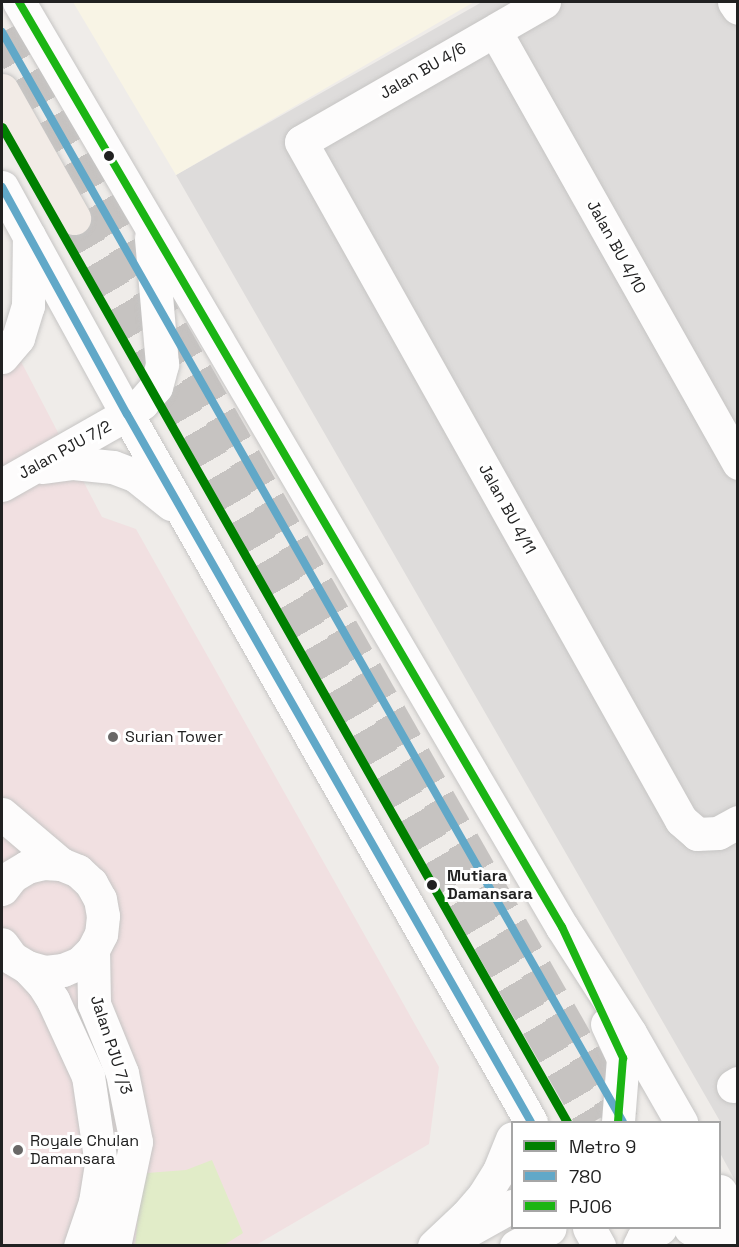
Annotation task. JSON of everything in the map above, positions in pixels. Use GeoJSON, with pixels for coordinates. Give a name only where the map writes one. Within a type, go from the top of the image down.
{"type":"FeatureCollection","features":[{"type":"Feature","properties":{"kind":"main road"},"geometry":{"type":"LineString","coordinates":[[2,90],[74,218]]}},
{"type":"Feature","properties":{"kind":"street"},"geometry":{"type":"LineString","coordinates":[[19,2],[562,927],[630,1033],[680,1121]]}},
{"type":"Feature","properties":{"kind":"street","name":"Jalan BU 4/6"},"geometry":{"type":"LineString","coordinates":[[301,142],[544,2]]}},
{"type":"Feature","properties":{"kind":"street"},"geometry":{"type":"LineString","coordinates":[[734,2],[738,8]]}},
{"type":"Feature","properties":{"kind":"street","name":"Jalan BU 4/10"},"geometry":{"type":"LineString","coordinates":[[495,31],[738,463]]}},
{"type":"Feature","properties":{"kind":"street","name":"Jalan BU 4/11"},"geometry":{"type":"LineString","coordinates":[[301,142],[681,820],[697,834],[718,833],[738,822]]}},
{"type":"Feature","properties":{"kind":"street"},"geometry":{"type":"LineString","coordinates":[[2,187],[127,414],[523,1117]]}},
{"type":"Feature","properties":{"kind":"street","name":"Jalan PJU 7/2"},"geometry":{"type":"LineString","coordinates":[[2,485],[127,414],[142,403],[156,387],[162,364],[150,226]]}},
{"type":"Feature","properties":{"kind":"street"},"geometry":{"type":"LineString","coordinates":[[2,357],[18,338],[28,306],[29,234]]}},
{"type":"Feature","properties":{"kind":"street"},"geometry":{"type":"LineString","coordinates":[[33,468],[73,463],[113,467],[136,476],[184,514]]}},
{"type":"Feature","properties":{"kind":"street","name":"Jalan PJU 7/3"},"geometry":{"type":"LineString","coordinates":[[2,814],[61,864],[78,871],[91,883],[100,899],[103,916],[101,934],[93,950],[94,1005],[122,1073],[136,1142],[114,1245]]}},
{"type":"Feature","properties":{"kind":"street"},"geometry":{"type":"LineString","coordinates":[[2,889],[12,876],[27,867],[43,863],[61,864]]}},
{"type":"Feature","properties":{"kind":"street"},"geometry":{"type":"LineString","coordinates":[[562,927],[623,1058],[618,1121]]}},
{"type":"Feature","properties":{"kind":"street","name":"Jalan PJU 7/3"},"geometry":{"type":"LineString","coordinates":[[2,944],[12,957],[27,967],[43,984],[53,1000],[88,1076],[101,1164],[95,1202],[80,1245]]}},
{"type":"Feature","properties":{"kind":"street"},"geometry":{"type":"LineString","coordinates":[[27,967],[45,972],[63,970],[80,963],[93,950]]}},
{"type":"Feature","properties":{"kind":"street"},"geometry":{"type":"LineString","coordinates":[[434,1245],[466,1216],[484,1195],[499,1171],[511,1142]]}},
{"type":"Feature","properties":{"kind":"street"},"geometry":{"type":"LineString","coordinates":[[721,1193],[738,1228]]}},
{"type":"Feature","properties":{"kind":"street"},"geometry":{"type":"LineString","coordinates":[[440,1245],[511,1207]]}},
{"type":"Feature","properties":{"kind":"street"},"geometry":{"type":"LineString","coordinates":[[721,1227],[738,1245]]}},
{"type":"Feature","properties":{"kind":"street"},"geometry":{"type":"LineString","coordinates":[[516,1245],[546,1229]]}},
{"type":"Feature","properties":{"kind":"street"},"geometry":{"type":"LineString","coordinates":[[590,1229],[599,1245]]}},
{"type":"Feature","properties":{"kind":"street"},"geometry":{"type":"LineString","coordinates":[[639,1245],[643,1238],[657,1229]]}},
{"type":"Feature","properties":{"kind":"street"},"geometry":{"type":"LineString","coordinates":[[694,1229],[723,1245]]}},
{"type":"Feature","properties":{"kind":"shaded area"},"geometry":{"type":"Polygon","coordinates":[[[73,2],[474,2],[176,175],[73,2]]]}},
{"type":"Feature","properties":{"kind":"shaded area"},"geometry":{"type":"Polygon","coordinates":[[[482,2],[737,2],[737,1184],[721,1155],[721,1121],[176,175],[482,2]]]}},
{"type":"Feature","properties":{"kind":"shaded area"},"geometry":{"type":"Polygon","coordinates":[[[2,325],[102,517],[136,529],[439,1067],[429,1144],[256,1245],[2,1245],[2,325]]]}},
{"type":"Feature","properties":{"kind":"green space"},"geometry":{"type":"Polygon","coordinates":[[[212,1160],[243,1233],[224,1245],[135,1245],[139,1206],[147,1173],[186,1170],[212,1160]]]}},
{"type":"Feature","properties":{"kind":"tunnel"},"geometry":{"type":"LineString","coordinates":[[2,32],[622,1121]]}},
{"type":"Feature","properties":{"kind":"tunnel"},"geometry":{"type":"LineString","coordinates":[[74,218],[592,1121]]}},
{"type":"Feature","properties":{"kind":"metro line","name":"9"},"geometry":{"type":"LineString","coordinates":[[2,127],[566,1121]]}},
{"type":"Feature","properties":{"kind":"transit line","name":"PJ06"},"geometry":{"type":"LineString","coordinates":[[19,2],[562,927],[623,1058],[618,1121]]}},
{"type":"Feature","properties":{"kind":"transit line","name":"780"},"geometry":{"type":"LineString","coordinates":[[2,32],[622,1121]]}},
{"type":"Feature","properties":{"kind":"transit line","name":"780"},"geometry":{"type":"LineString","coordinates":[[2,187],[127,414],[530,1121]]}},
{"type":"Feature","properties":{"kind":"place","name":"Surian Tower"},"geometry":{"type":"Point","coordinates":[113,737]}},
{"type":"Feature","properties":{"kind":"place","name":"Mutiara Damansara"},"geometry":{"type":"Point","coordinates":[432,885]}},
{"type":"Feature","properties":{"kind":"place","name":"Royale Chulan Damansara"},"geometry":{"type":"Point","coordinates":[18,1150]}}]}
